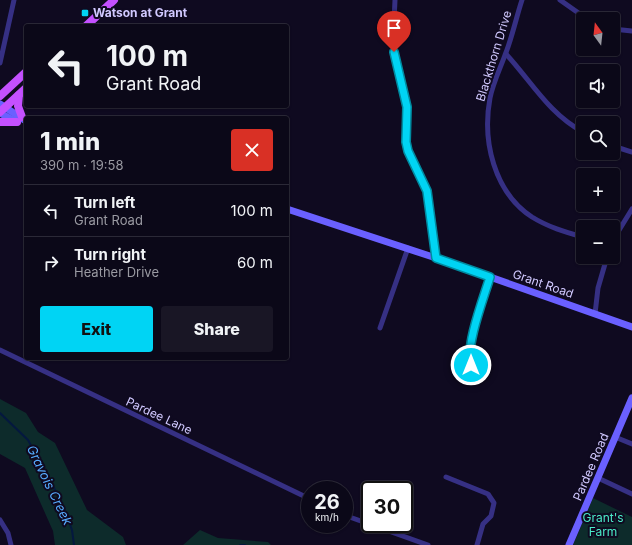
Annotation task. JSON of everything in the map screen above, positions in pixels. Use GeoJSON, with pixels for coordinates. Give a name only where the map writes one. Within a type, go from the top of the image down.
{"type":"FeatureCollection","features":[{"type":"Feature","properties":{"kind":"main road"},"geometry":{"type":"LineString","coordinates":[[88,24],[114,0]]}},
{"type":"Feature","properties":{"kind":"main road"},"geometry":{"type":"LineString","coordinates":[[0,96],[24,74]]}},
{"type":"Feature","properties":{"kind":"main road"},"geometry":{"type":"LineString","coordinates":[[0,89],[14,84]]}},
{"type":"Feature","properties":{"kind":"main road"},"geometry":{"type":"LineString","coordinates":[[1,109],[24,90]]}},
{"type":"Feature","properties":{"kind":"main road"},"geometry":{"type":"LineString","coordinates":[[0,122],[23,121],[18,106],[19,95]]}},
{"type":"Feature","properties":{"kind":"street"},"geometry":{"type":"LineString","coordinates":[[0,63],[14,0]]}},
{"type":"Feature","properties":{"kind":"street"},"geometry":{"type":"LineString","coordinates":[[395,0],[393,43],[407,107],[406,142],[408,151],[427,191],[436,258]]}},
{"type":"Feature","properties":{"kind":"street","name":"Blackthorn Drive"},"geometry":{"type":"LineString","coordinates":[[522,0],[506,54],[490,97],[487,120],[490,151],[497,173],[510,197],[532,217],[560,231],[576,235]]}},
{"type":"Feature","properties":{"kind":"street"},"geometry":{"type":"LineString","coordinates":[[560,0],[577,12]]}},
{"type":"Feature","properties":{"kind":"street"},"geometry":{"type":"LineString","coordinates":[[620,30],[632,31]]}},
{"type":"Feature","properties":{"kind":"street"},"geometry":{"type":"LineString","coordinates":[[506,54],[537,94],[554,112],[576,127]]}},
{"type":"Feature","properties":{"kind":"street"},"geometry":{"type":"LineString","coordinates":[[1,109],[23,121]]}},
{"type":"Feature","properties":{"kind":"street"},"geometry":{"type":"LineString","coordinates":[[620,148],[632,152]]}},
{"type":"Feature","properties":{"kind":"street"},"geometry":{"type":"LineString","coordinates":[[620,229],[632,209]]}},
{"type":"Feature","properties":{"kind":"street","name":"Grant Road"},"geometry":{"type":"LineString","coordinates":[[289,210],[408,248],[632,327]]}},
{"type":"Feature","properties":{"kind":"street"},"geometry":{"type":"LineString","coordinates":[[380,328],[408,248]]}},
{"type":"Feature","properties":{"kind":"street"},"geometry":{"type":"LineString","coordinates":[[595,314],[598,288],[605,264]]}},
{"type":"Feature","properties":{"kind":"street"},"geometry":{"type":"LineString","coordinates":[[475,374],[469,358],[490,277]]}},
{"type":"Feature","properties":{"kind":"street","name":"Pardee Lane"},"geometry":{"type":"LineString","coordinates":[[0,350],[301,495]]}},
{"type":"Feature","properties":{"kind":"street","name":"Pardee Road"},"geometry":{"type":"LineString","coordinates":[[569,545],[632,398]]}},
{"type":"Feature","properties":{"kind":"street"},"geometry":{"type":"LineString","coordinates":[[615,437],[632,444]]}},
{"type":"Feature","properties":{"kind":"street"},"geometry":{"type":"LineString","coordinates":[[446,477],[488,494],[494,503],[491,516],[483,524],[477,545]]}},
{"type":"Feature","properties":{"kind":"street"},"geometry":{"type":"LineString","coordinates":[[598,478],[632,494]]}},
{"type":"Feature","properties":{"kind":"street"},"geometry":{"type":"LineString","coordinates":[[353,518],[428,545]]}},
{"type":"Feature","properties":{"kind":"street"},"geometry":{"type":"LineString","coordinates":[[0,520],[8,533],[11,545]]}},
{"type":"Feature","properties":{"kind":"green space"},"geometry":{"type":"Polygon","coordinates":[[[0,399],[26,413],[38,432],[55,443],[87,510],[123,537],[126,545],[55,545],[53,531],[25,468],[0,454],[0,399]]]}},
{"type":"Feature","properties":{"kind":"green space","name":"Grant's Farm"},"geometry":{"type":"Polygon","coordinates":[[[593,498],[632,517],[632,545],[573,545],[593,498]]]}},
{"type":"Feature","properties":{"kind":"green space"},"geometry":{"type":"Polygon","coordinates":[[[200,530],[218,538],[268,542],[271,545],[183,545],[200,530]]]}},
{"type":"Feature","properties":{"kind":"waterway","name":"Gravois Creek"},"geometry":{"type":"LineString","coordinates":[[0,413],[28,440],[61,501],[72,530],[74,545]]}},
{"type":"Feature","properties":{"kind":"waterway","name":"Gravois Creek"},"geometry":{"type":"LineString","coordinates":[[240,545],[245,545]]}},
{"type":"Feature","properties":{"kind":"place","name":"Watson at Grant"},"geometry":{"type":"Point","coordinates":[85,13]}},
{"type":"Feature","properties":{"kind":"route"},"geometry":{"type":"LineString","coordinates":[[394,52],[407,107],[406,142],[408,151],[426,186],[436,258],[490,277],[473,338],[469,358],[471,365]]}}]}
